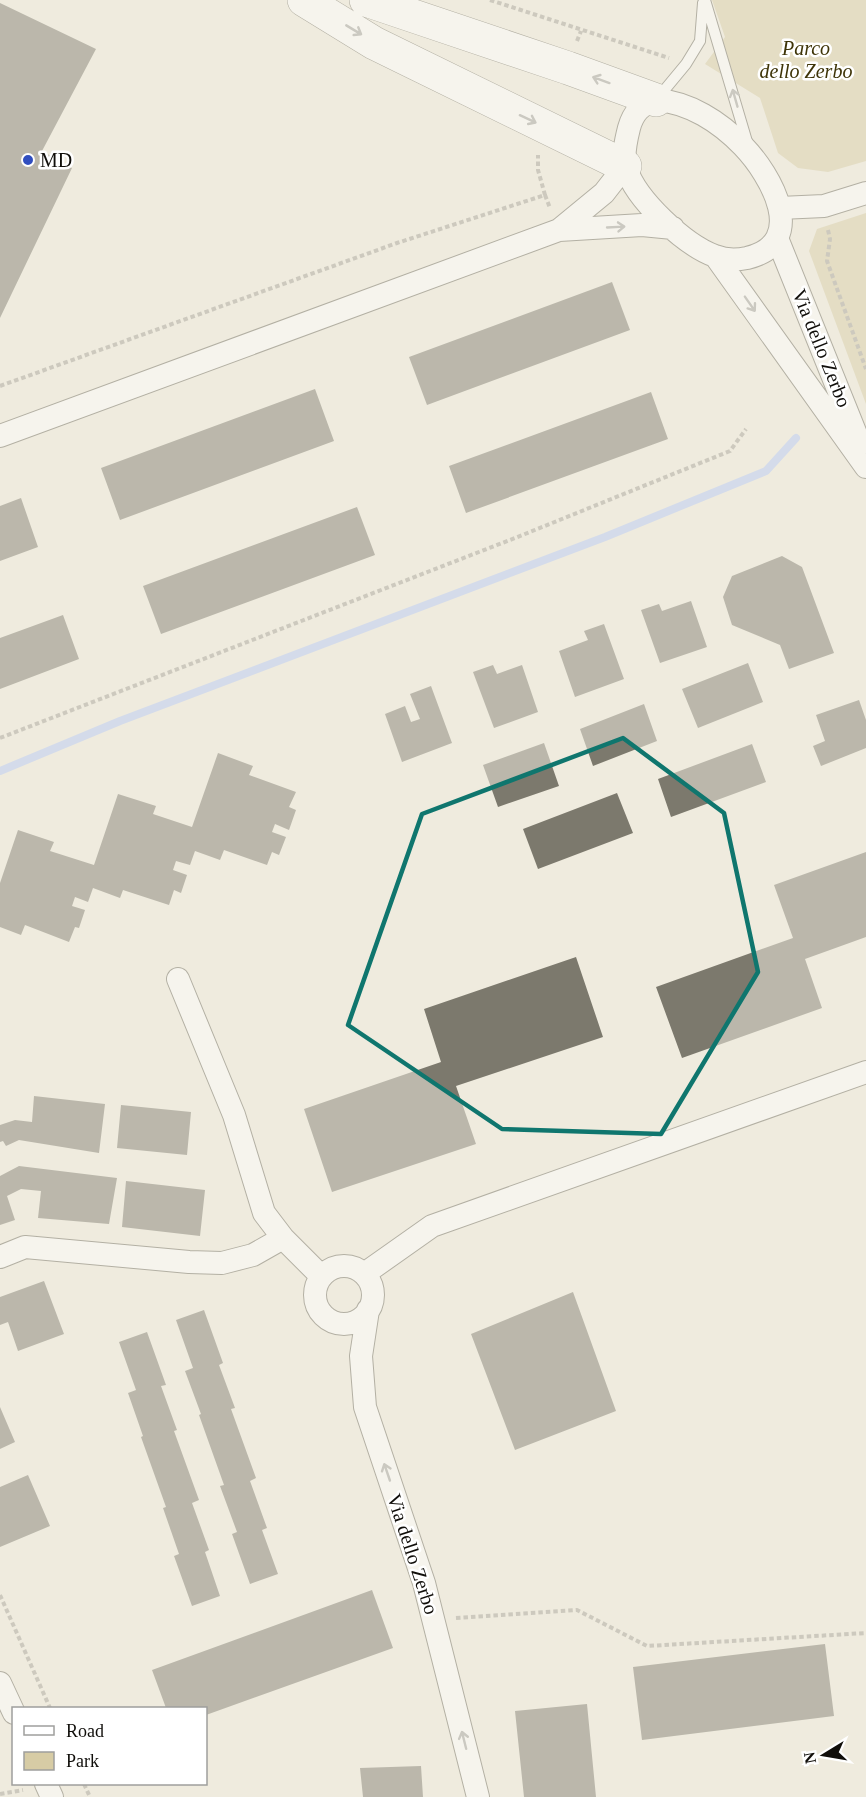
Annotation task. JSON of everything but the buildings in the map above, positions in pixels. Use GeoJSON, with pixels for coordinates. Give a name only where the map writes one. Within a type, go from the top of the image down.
{"type":"FeatureCollection","features":[{"type":"Feature","properties":{"kind":"highway"},"geometry":{"type":"LineString","coordinates":[[304,0],[374,43],[625,166]]}},
{"type":"Feature","properties":{"kind":"highway"},"geometry":{"type":"LineString","coordinates":[[366,0],[656,100]]}},
{"type":"Feature","properties":{"kind":"street","name":"Via dello Zerbo"},"geometry":{"type":"LineString","coordinates":[[656,100],[676,103],[703,115],[742,145],[776,192],[780,208],[777,238],[866,459]]}},
{"type":"Feature","properties":{"kind":"street"},"geometry":{"type":"LineString","coordinates":[[656,100],[642,106],[631,120],[626,146],[625,166],[640,194],[673,228],[716,257],[736,260],[756,256],[771,246],[777,238]]}},
{"type":"Feature","properties":{"kind":"street"},"geometry":{"type":"LineString","coordinates":[[559,230],[604,193],[625,166]]}},
{"type":"Feature","properties":{"kind":"street"},"geometry":{"type":"LineString","coordinates":[[780,208],[824,206],[866,193]]}},
{"type":"Feature","properties":{"kind":"street"},"geometry":{"type":"LineString","coordinates":[[0,436],[559,230],[642,225],[673,228]]}},
{"type":"Feature","properties":{"kind":"street"},"geometry":{"type":"LineString","coordinates":[[716,257],[866,467]]}},
{"type":"Feature","properties":{"kind":"street"},"geometry":{"type":"LineString","coordinates":[[178,979],[234,1115],[264,1213],[283,1238],[321,1276]]}},
{"type":"Feature","properties":{"kind":"street"},"geometry":{"type":"LineString","coordinates":[[364,1274],[432,1226],[866,1072]]}},
{"type":"Feature","properties":{"kind":"street"},"geometry":{"type":"LineString","coordinates":[[0,1257],[25,1247],[222,1263],[253,1255],[283,1238]]}},
{"type":"Feature","properties":{"kind":"street"},"geometry":{"type":"LineString","coordinates":[[337,1266],[356,1268],[364,1274],[370,1282],[372,1301],[362,1317],[345,1324],[327,1318],[320,1311],[315,1294],[321,1276],[328,1270],[337,1266]]}},
{"type":"Feature","properties":{"kind":"street","name":"Via dello Zerbo"},"geometry":{"type":"LineString","coordinates":[[368,1310],[362,1356],[365,1407],[434,1619],[478,1797]]}},
{"type":"Feature","properties":{"kind":"street"},"geometry":{"type":"LineString","coordinates":[[0,1683],[12,1709]]}},
{"type":"Feature","properties":{"kind":"lane"},"geometry":{"type":"LineString","coordinates":[[656,100],[686,64],[700,40],[704,0]]}},
{"type":"Feature","properties":{"kind":"lane"},"geometry":{"type":"LineString","coordinates":[[704,0],[750,154]]}},
{"type":"Feature","properties":{"kind":"path"},"geometry":{"type":"LineString","coordinates":[[490,0],[581,31],[568,68]]}},
{"type":"Feature","properties":{"kind":"path"},"geometry":{"type":"LineString","coordinates":[[0,386],[397,243],[544,195],[538,170],[543,126]]}},
{"type":"Feature","properties":{"kind":"path"},"geometry":{"type":"LineString","coordinates":[[824,206],[830,239],[827,261],[866,369]]}},
{"type":"Feature","properties":{"kind":"path"},"geometry":{"type":"LineString","coordinates":[[0,738],[730,452],[746,429]]}},
{"type":"Feature","properties":{"kind":"path"},"geometry":{"type":"LineString","coordinates":[[0,1595],[51,1707]]}},
{"type":"Feature","properties":{"kind":"path"},"geometry":{"type":"LineString","coordinates":[[434,1619],[577,1610],[647,1646],[866,1633]]}},
{"type":"Feature","properties":{"kind":"path"},"geometry":{"type":"LineString","coordinates":[[0,1794],[24,1790]]}},
{"type":"Feature","properties":{"kind":"highlighted area"},"geometry":{"type":"Polygon","coordinates":[[[623,738],[724,813],[758,972],[661,1134],[502,1129],[348,1025],[422,814],[623,738]]]}},
{"type":"Feature","properties":{"kind":"green space","name":"Parco dello Zerbo"},"geometry":{"type":"Polygon","coordinates":[[[712,0],[866,0],[866,161],[828,172],[798,168],[778,153],[760,98],[705,64],[725,37],[712,0]]]}},
{"type":"Feature","properties":{"kind":"green space"},"geometry":{"type":"Polygon","coordinates":[[[866,213],[866,404],[809,251],[817,229],[866,213]]]}},
{"type":"Feature","properties":{"kind":"waterway"},"geometry":{"type":"LineString","coordinates":[[0,771],[120,721],[605,537],[766,471],[796,438]]}},
{"type":"Feature","properties":{"kind":"place","name":"MD"},"geometry":{"type":"Point","coordinates":[28,160]}}]}
